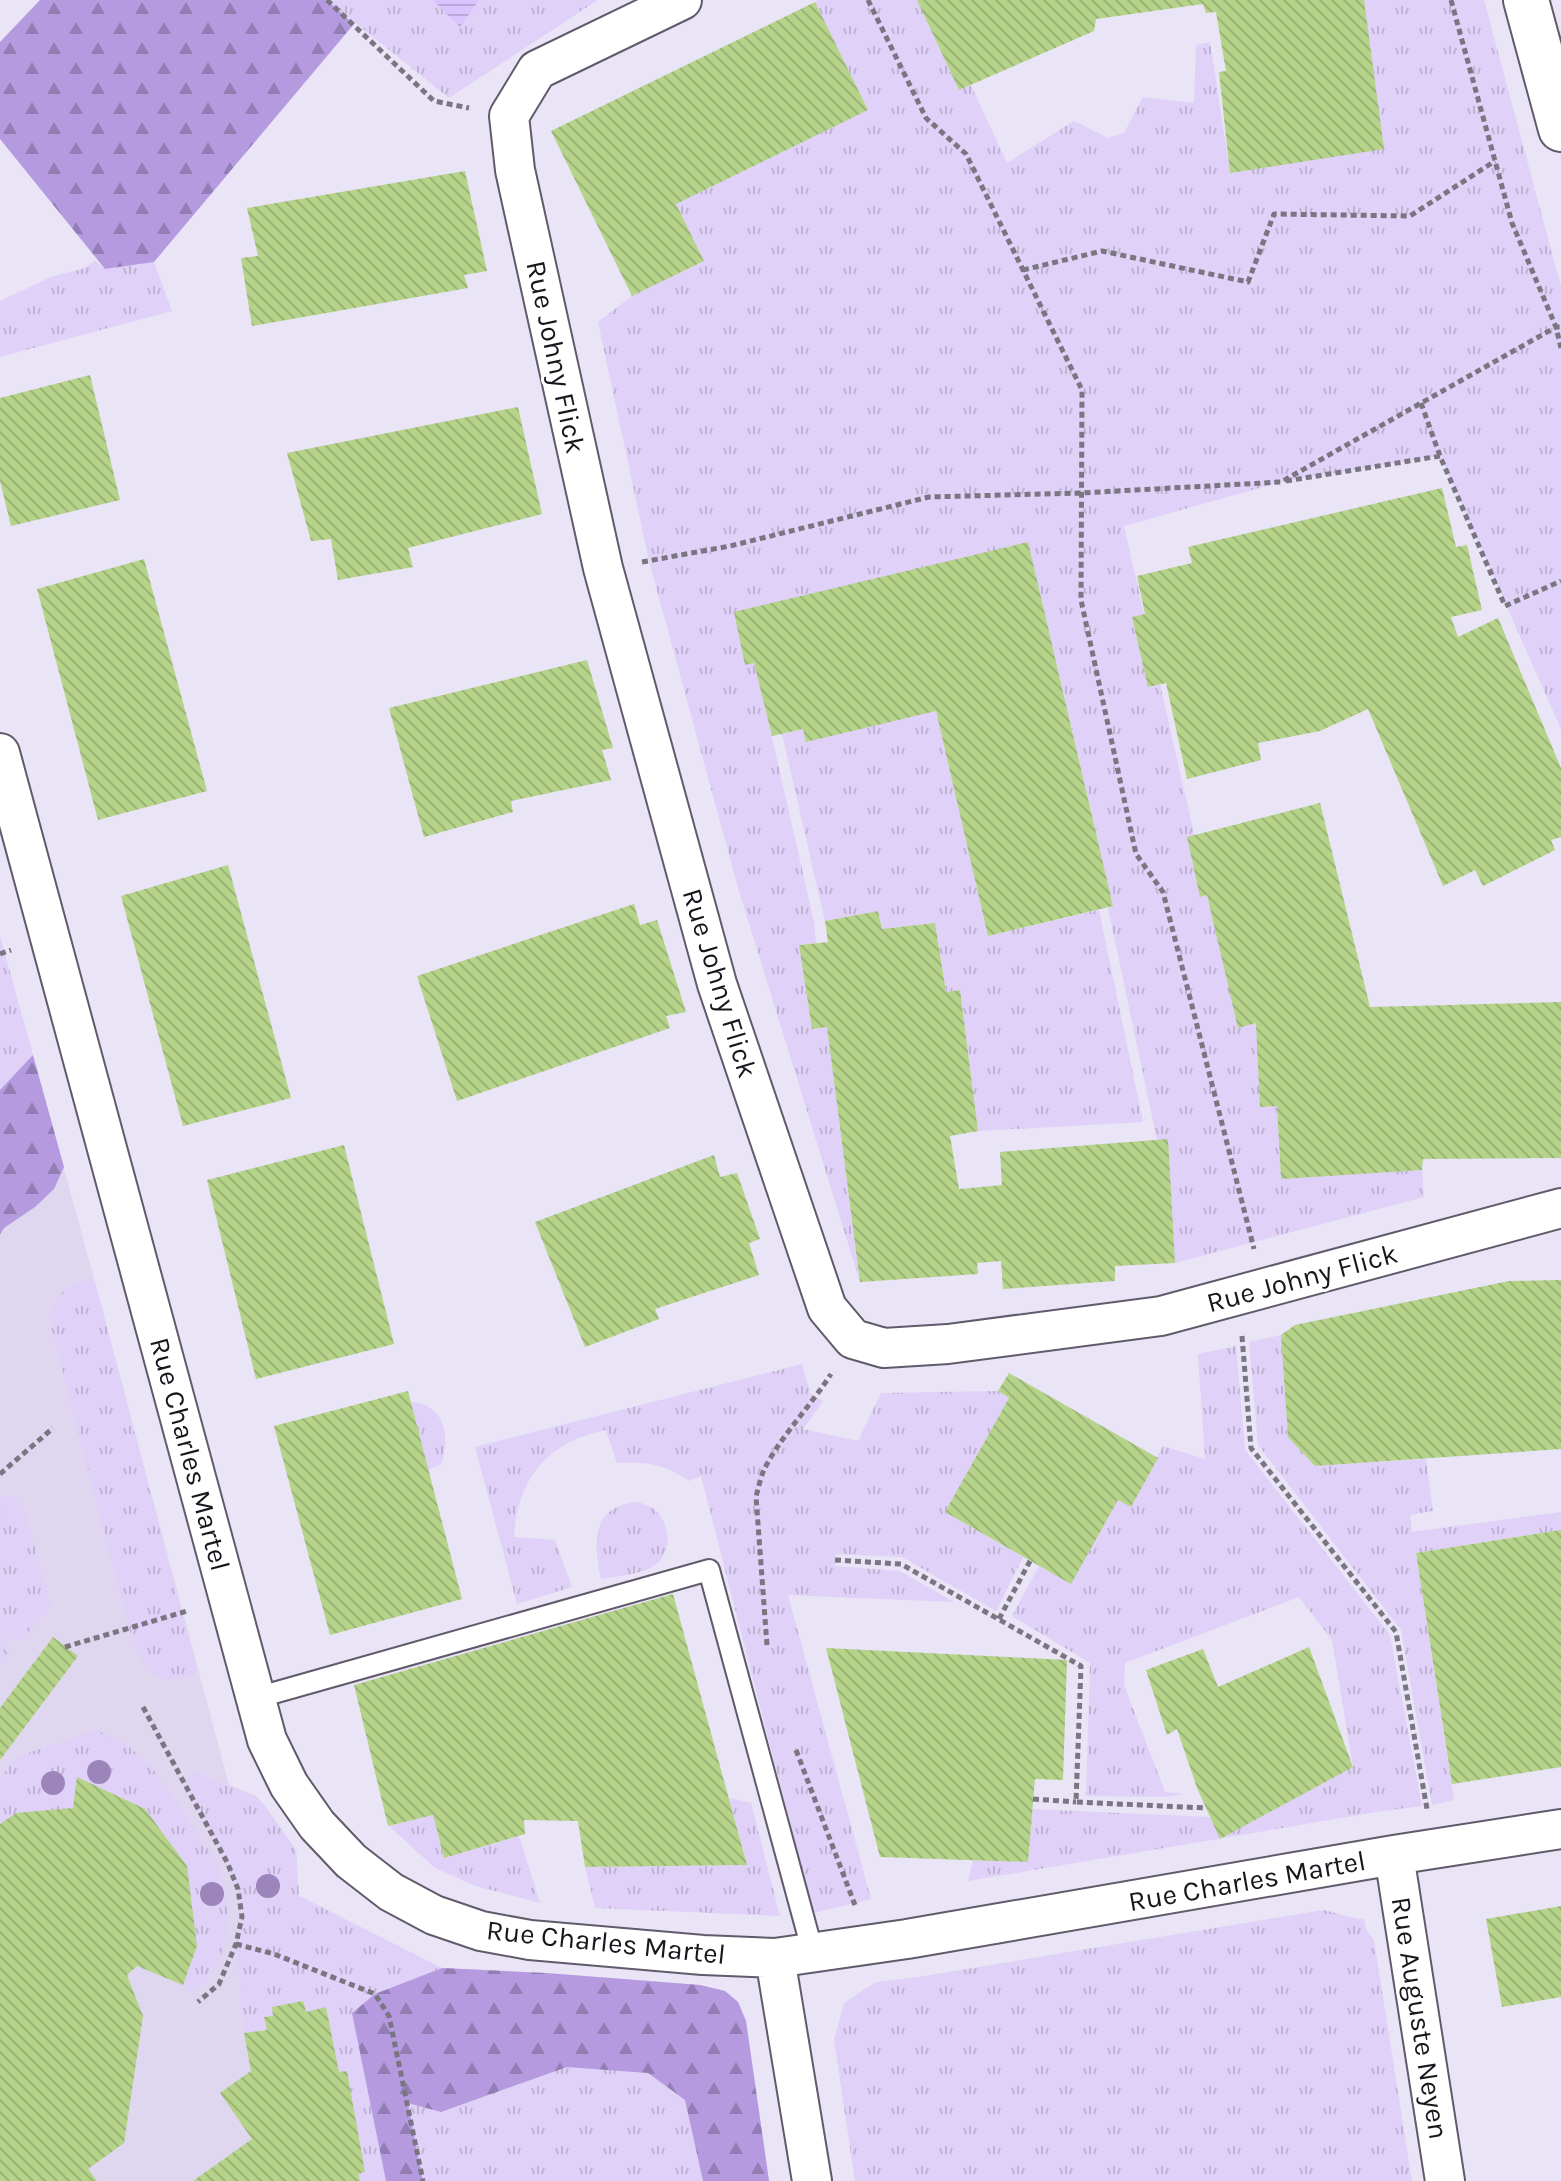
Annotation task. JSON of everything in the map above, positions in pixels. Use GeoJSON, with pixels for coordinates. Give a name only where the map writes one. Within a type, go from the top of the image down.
{"type":"FeatureCollection","features":[{"type":"Feature","properties":{"kind":"street"},"geometry":{"type":"LineString","coordinates":[[509,116],[537,70],[682,0]]}},
{"type":"Feature","properties":{"kind":"street"},"geometry":{"type":"LineString","coordinates":[[1526,0],[1561,129]]}},
{"type":"Feature","properties":{"kind":"street","name":"Rue Johny Flick"},"geometry":{"type":"LineString","coordinates":[[509,116],[515,170],[603,568],[717,984],[827,1308],[853,1339],[884,1348],[948,1344],[1161,1316],[1561,1208]]}},
{"type":"Feature","properties":{"kind":"street","name":"Rue Charles Martel"},"geometry":{"type":"LineString","coordinates":[[0,753],[267,1740],[289,1785],[317,1825],[351,1861],[391,1892],[434,1915],[481,1931],[530,1940],[775,1958],[923,1937],[1561,1829]]}},
{"type":"Feature","properties":{"kind":"street","name":"Rue Auguste Neyen"},"geometry":{"type":"LineString","coordinates":[[1394,1855],[1445,2181]]}},
{"type":"Feature","properties":{"kind":"street"},"geometry":{"type":"LineString","coordinates":[[775,1958],[812,2181]]}},
{"type":"Feature","properties":{"kind":"lane"},"geometry":{"type":"LineString","coordinates":[[256,1698],[709,1570],[813,1953]]}},
{"type":"Feature","properties":{"kind":"path"},"geometry":{"type":"LineString","coordinates":[[327,0],[434,101],[509,116]]}},
{"type":"Feature","properties":{"kind":"path"},"geometry":{"type":"LineString","coordinates":[[868,0],[926,118],[966,154],[1082,390],[1081,600],[1136,854],[1163,892],[1252,1292],[1251,1448],[1396,1632],[1434,1849]]}},
{"type":"Feature","properties":{"kind":"path"},"geometry":{"type":"LineString","coordinates":[[1451,0],[1512,223],[1558,327],[1561,348]]}},
{"type":"Feature","properties":{"kind":"path"},"geometry":{"type":"LineString","coordinates":[[1023,270],[1102,251],[1248,282],[1274,214],[1410,216],[1495,161]]}},
{"type":"Feature","properties":{"kind":"path"},"geometry":{"type":"LineString","coordinates":[[1281,482],[1558,327]]}},
{"type":"Feature","properties":{"kind":"path"},"geometry":{"type":"LineString","coordinates":[[1421,403],[1440,456],[1505,606],[1561,581]]}},
{"type":"Feature","properties":{"kind":"path"},"geometry":{"type":"LineString","coordinates":[[603,568],[730,546],[929,497],[1081,493],[1281,482],[1440,456]]}},
{"type":"Feature","properties":{"kind":"path"},"geometry":{"type":"LineString","coordinates":[[768,1652],[756,1497],[761,1475],[771,1455],[817,1397]]}},
{"type":"Feature","properties":{"kind":"path"},"geometry":{"type":"LineString","coordinates":[[0,1474],[53,1428]]}},
{"type":"Feature","properties":{"kind":"path"},"geometry":{"type":"LineString","coordinates":[[835,1560],[901,1564],[1081,1666],[1076,1802]]}},
{"type":"Feature","properties":{"kind":"path"},"geometry":{"type":"LineString","coordinates":[[999,1619],[1030,1561]]}},
{"type":"Feature","properties":{"kind":"path"},"geometry":{"type":"LineString","coordinates":[[65,1647],[229,1599]]}},
{"type":"Feature","properties":{"kind":"path"},"geometry":{"type":"LineString","coordinates":[[143,1707],[227,1862],[238,1889],[242,1917],[236,1944],[219,1984],[198,2002]]}},
{"type":"Feature","properties":{"kind":"path"},"geometry":{"type":"LineString","coordinates":[[791,1738],[850,1892]]}},
{"type":"Feature","properties":{"kind":"path"},"geometry":{"type":"LineString","coordinates":[[1033,1799],[1206,1808]]}},
{"type":"Feature","properties":{"kind":"path"},"geometry":{"type":"LineString","coordinates":[[236,1944],[274,1954],[375,1994],[389,2016],[423,2181]]}},
{"type":"Feature","properties":{"kind":"shaded area"},"geometry":{"type":"Polygon","coordinates":[[[433,0],[479,0],[460,27],[433,0]]]}},
{"type":"Feature","properties":{"kind":"shaded area"},"geometry":{"type":"Polygon","coordinates":[[[0,936],[229,1785],[256,1796],[296,1850],[299,1896],[442,1968],[700,1985],[725,1991],[738,2002],[746,2021],[769,2181],[0,2181],[0,936]]]}},
{"type":"Feature","properties":{"kind":"green space"},"geometry":{"type":"Polygon","coordinates":[[[40,0],[327,0],[354,24],[154,262],[105,269],[0,139],[0,42],[40,0]]]}},
{"type":"Feature","properties":{"kind":"green space"},"geometry":{"type":"Polygon","coordinates":[[[327,0],[598,0],[449,98],[327,0]]]}},
{"type":"Feature","properties":{"kind":"green space"},"geometry":{"type":"Polygon","coordinates":[[[917,0],[959,90],[971,85],[1007,163],[1074,121],[1108,138],[1124,133],[1143,97],[1194,103],[1196,45],[1210,42],[1230,172],[1364,0],[1484,0],[1561,287],[1561,729],[1440,456],[1281,482],[1124,526],[1238,1027],[1256,1023],[1277,1106],[1281,1178],[1422,1170],[1424,1197],[1175,1263],[1157,1140],[1108,908],[1113,906],[1055,656],[763,698],[814,922],[816,943],[799,945],[812,1029],[827,1027],[860,1282],[738,888],[649,561],[598,322],[632,296],[704,261],[676,204],[868,110],[815,2],[917,0]]]}},
{"type":"Feature","properties":{"kind":"green space"},"geometry":{"type":"Polygon","coordinates":[[[95,261],[105,269],[154,262],[172,311],[0,357],[0,301],[53,276],[82,269],[95,261]]]}},
{"type":"Feature","properties":{"kind":"green space"},"geometry":{"type":"Polygon","coordinates":[[[936,711],[988,936],[1099,910],[1143,1122],[978,1131],[960,990],[946,992],[935,923],[882,929],[878,911],[825,921],[782,734],[936,711]]]}},
{"type":"Feature","properties":{"kind":"green space"},"geometry":{"type":"Polygon","coordinates":[[[0,936],[33,1055],[0,1090],[0,936]]]}},
{"type":"Feature","properties":{"kind":"green space"},"geometry":{"type":"Polygon","coordinates":[[[33,1055],[64,1167],[54,1189],[35,1207],[4,1228],[0,1235],[0,1090],[33,1055]]]}},
{"type":"Feature","properties":{"kind":"green space"},"geometry":{"type":"Polygon","coordinates":[[[84,1280],[95,1282],[197,1672],[180,1678],[156,1676],[141,1659],[135,1646],[49,1319],[60,1294],[84,1280]]]}},
{"type":"Feature","properties":{"kind":"green space"},"geometry":{"type":"Polygon","coordinates":[[[1281,1335],[1288,1436],[1315,1466],[1426,1459],[1433,1511],[1410,1515],[1412,1532],[1561,1512],[1561,1530],[1416,1553],[1454,1800],[1432,1805],[1401,1630],[1258,1445],[1249,1342],[1281,1335]]]}},
{"type":"Feature","properties":{"kind":"green space"},"geometry":{"type":"Polygon","coordinates":[[[1236,1346],[1245,1450],[1390,1635],[1422,1806],[968,1881],[973,1860],[1028,1862],[1032,1809],[1210,1817],[1221,1838],[1353,1767],[1332,1640],[1299,1597],[1125,1663],[1124,1685],[1165,1792],[1184,1794],[1164,1797],[1086,1796],[1090,1663],[1012,1616],[1039,1566],[1071,1583],[1118,1500],[1131,1507],[1163,1446],[1205,1459],[1198,1354],[1236,1346]]]}},
{"type":"Feature","properties":{"kind":"green space"},"geometry":{"type":"Polygon","coordinates":[[[802,1364],[810,1393],[823,1401],[803,1429],[858,1441],[881,1393],[998,1391],[1009,1398],[945,1512],[1023,1557],[996,1611],[902,1557],[836,1554],[835,1566],[900,1571],[954,1602],[788,1595],[871,1899],[813,1913],[701,1476],[689,1481],[654,1465],[617,1463],[606,1430],[586,1435],[552,1453],[539,1466],[521,1497],[514,1537],[555,1540],[572,1587],[517,1604],[475,1447],[802,1364]]]}},
{"type":"Feature","properties":{"kind":"green space"},"geometry":{"type":"Polygon","coordinates":[[[411,1402],[422,1404],[438,1415],[445,1433],[441,1464],[428,1470],[411,1402]]]}},
{"type":"Feature","properties":{"kind":"green space"},"geometry":{"type":"Polygon","coordinates":[[[0,1497],[17,1499],[24,1508],[51,1606],[20,1642],[10,1636],[2,1648],[10,1654],[1,1665],[0,1497]]]}},
{"type":"Feature","properties":{"kind":"green space"},"geometry":{"type":"Polygon","coordinates":[[[639,1502],[654,1509],[665,1525],[668,1540],[663,1556],[646,1570],[601,1579],[597,1552],[599,1528],[612,1510],[639,1502]]]}},
{"type":"Feature","properties":{"kind":"green space"},"geometry":{"type":"Polygon","coordinates":[[[94,1730],[117,1739],[148,1764],[180,1806],[219,1870],[227,1911],[222,1954],[205,1982],[190,1994],[183,1985],[197,1946],[187,1866],[145,1809],[78,1777],[73,1808],[16,1813],[0,1824],[0,1778],[17,1757],[94,1730]]]}},
{"type":"Feature","properties":{"kind":"green space"},"geometry":{"type":"Polygon","coordinates":[[[193,1772],[256,1796],[265,1806],[296,1850],[299,1896],[442,1968],[700,1985],[725,1991],[738,2002],[746,2021],[769,2181],[360,2181],[358,2174],[365,2172],[347,2072],[339,2072],[326,2007],[306,2012],[303,2001],[273,2007],[273,2016],[264,2018],[267,2030],[244,2033],[236,1944],[242,1917],[238,1889],[227,1862],[185,1785],[193,1772]]]}},
{"type":"Feature","properties":{"kind":"green space"},"geometry":{"type":"Polygon","coordinates":[[[729,1798],[751,1803],[780,1916],[595,1908],[585,1867],[747,1865],[729,1798]]]}},
{"type":"Feature","properties":{"kind":"green space"},"geometry":{"type":"Polygon","coordinates":[[[433,1815],[444,1858],[519,1836],[540,1903],[476,1886],[435,1868],[389,1826],[433,1815]]]}},
{"type":"Feature","properties":{"kind":"green space"},"geometry":{"type":"Polygon","coordinates":[[[1323,1910],[1364,1919],[1366,1930],[1374,1940],[1412,2181],[855,2181],[834,2040],[844,2003],[876,1982],[1323,1910]]]}},
{"type":"Feature","properties":{"kind":"green space"},"geometry":{"type":"Polygon","coordinates":[[[442,1968],[700,1985],[725,1991],[738,2002],[746,2021],[769,2181],[703,2181],[685,2100],[648,2073],[567,2067],[441,2112],[408,2103],[423,2181],[386,2181],[352,2013],[375,1994],[442,1968]]]}},
{"type":"Feature","properties":{"kind":"building"},"geometry":{"type":"Polygon","coordinates":[[[917,0],[1364,0],[1384,149],[1230,173],[1219,72],[1226,71],[1216,12],[1206,13],[1203,4],[1096,19],[1094,31],[959,90],[917,0]]]}},
{"type":"Feature","properties":{"kind":"building"},"geometry":{"type":"Polygon","coordinates":[[[815,2],[868,110],[676,204],[704,261],[632,296],[551,131],[815,2]]]}},
{"type":"Feature","properties":{"kind":"building"},"geometry":{"type":"Polygon","coordinates":[[[465,171],[487,271],[464,275],[468,288],[252,326],[241,258],[258,256],[247,208],[465,171]]]}},
{"type":"Feature","properties":{"kind":"building"},"geometry":{"type":"Polygon","coordinates":[[[90,375],[120,500],[11,526],[0,481],[0,398],[90,375]]]}},
{"type":"Feature","properties":{"kind":"building"},"geometry":{"type":"Polygon","coordinates":[[[518,407],[542,514],[408,548],[413,567],[338,580],[331,539],[311,541],[287,453],[518,407]]]}},
{"type":"Feature","properties":{"kind":"building"},"geometry":{"type":"Polygon","coordinates":[[[1442,488],[1456,547],[1467,545],[1482,610],[1451,617],[1458,637],[1498,618],[1561,768],[1561,837],[1551,840],[1555,850],[1483,886],[1475,870],[1443,886],[1368,709],[1320,731],[1258,743],[1261,760],[1187,779],[1166,683],[1148,687],[1132,617],[1145,614],[1137,576],[1192,563],[1188,547],[1442,488]]]}},
{"type":"Feature","properties":{"kind":"building"},"geometry":{"type":"Polygon","coordinates":[[[1028,542],[1113,906],[988,936],[936,711],[806,742],[803,729],[772,736],[754,663],[745,665],[734,612],[1028,542]]]}},
{"type":"Feature","properties":{"kind":"building"},"geometry":{"type":"Polygon","coordinates":[[[144,559],[207,791],[98,820],[37,589],[144,559]]]}},
{"type":"Feature","properties":{"kind":"building"},"geometry":{"type":"Polygon","coordinates":[[[587,660],[613,748],[602,750],[611,780],[511,801],[513,812],[424,837],[389,708],[587,660]]]}},
{"type":"Feature","properties":{"kind":"building"},"geometry":{"type":"Polygon","coordinates":[[[1320,803],[1370,1007],[1561,1002],[1561,1158],[1423,1159],[1422,1170],[1281,1179],[1277,1106],[1260,1107],[1256,1023],[1238,1028],[1207,895],[1200,897],[1187,837],[1320,803]]]}},
{"type":"Feature","properties":{"kind":"building"},"geometry":{"type":"Polygon","coordinates":[[[228,865],[291,1098],[183,1126],[121,896],[228,865]]]}},
{"type":"Feature","properties":{"kind":"building"},"geometry":{"type":"Polygon","coordinates":[[[634,904],[640,925],[657,920],[686,1012],[666,1016],[670,1028],[457,1101],[417,976],[634,904]]]}},
{"type":"Feature","properties":{"kind":"building"},"geometry":{"type":"Polygon","coordinates":[[[878,911],[882,929],[935,923],[946,992],[960,990],[978,1131],[950,1136],[959,1189],[1002,1185],[1000,1152],[1168,1139],[1175,1263],[1115,1266],[1115,1281],[1003,1289],[1001,1261],[977,1263],[978,1274],[860,1282],[827,1027],[812,1029],[799,945],[828,942],[825,921],[878,911]]]}},
{"type":"Feature","properties":{"kind":"building"},"geometry":{"type":"Polygon","coordinates":[[[344,1145],[394,1344],[256,1379],[207,1180],[344,1145]]]}},
{"type":"Feature","properties":{"kind":"building"},"geometry":{"type":"Polygon","coordinates":[[[714,1155],[720,1177],[737,1173],[760,1239],[749,1243],[759,1275],[655,1309],[659,1319],[585,1347],[535,1222],[714,1155]]]}},
{"type":"Feature","properties":{"kind":"building"},"geometry":{"type":"Polygon","coordinates":[[[1561,1280],[1561,1449],[1315,1466],[1288,1437],[1281,1335],[1295,1325],[1509,1281],[1561,1280]]]}},
{"type":"Feature","properties":{"kind":"building"},"geometry":{"type":"Polygon","coordinates":[[[1009,1373],[1158,1458],[1131,1507],[1118,1500],[1071,1584],[945,1512],[1009,1398],[998,1391],[1009,1373]]]}},
{"type":"Feature","properties":{"kind":"building"},"geometry":{"type":"Polygon","coordinates":[[[408,1391],[462,1599],[330,1635],[274,1426],[408,1391]]]}},
{"type":"Feature","properties":{"kind":"building"},"geometry":{"type":"Polygon","coordinates":[[[1561,1530],[1561,1767],[1452,1784],[1416,1553],[1561,1530]]]}},
{"type":"Feature","properties":{"kind":"building"},"geometry":{"type":"Polygon","coordinates":[[[673,1594],[747,1865],[585,1867],[578,1821],[524,1820],[525,1834],[444,1858],[433,1815],[388,1826],[354,1685],[673,1594]]]}},
{"type":"Feature","properties":{"kind":"building"},"geometry":{"type":"Polygon","coordinates":[[[53,1637],[78,1656],[0,1760],[0,1708],[53,1637]]]}},
{"type":"Feature","properties":{"kind":"building"},"geometry":{"type":"Polygon","coordinates":[[[1309,1647],[1353,1767],[1220,1839],[1197,1788],[1177,1729],[1167,1735],[1146,1670],[1203,1649],[1218,1687],[1309,1647]]]}},
{"type":"Feature","properties":{"kind":"building"},"geometry":{"type":"Polygon","coordinates":[[[826,1648],[1067,1660],[1063,1780],[1035,1779],[1028,1862],[880,1857],[826,1648]]]}},
{"type":"Feature","properties":{"kind":"building"},"geometry":{"type":"Polygon","coordinates":[[[77,1777],[145,1809],[187,1866],[197,1946],[183,1985],[137,1966],[127,1975],[143,2016],[124,2143],[88,2169],[97,2181],[0,2181],[0,1824],[16,1813],[73,1808],[77,1777]]]}},
{"type":"Feature","properties":{"kind":"building"},"geometry":{"type":"Polygon","coordinates":[[[1561,1906],[1561,1997],[1502,2007],[1486,1919],[1561,1906]]]}},
{"type":"Feature","properties":{"kind":"building"},"geometry":{"type":"Polygon","coordinates":[[[303,2001],[306,2012],[326,2007],[339,2072],[347,2071],[365,2172],[358,2174],[360,2181],[193,2181],[252,2139],[220,2093],[251,2071],[244,2033],[267,2030],[264,2017],[273,2016],[272,2007],[303,2001]]]}}]}
